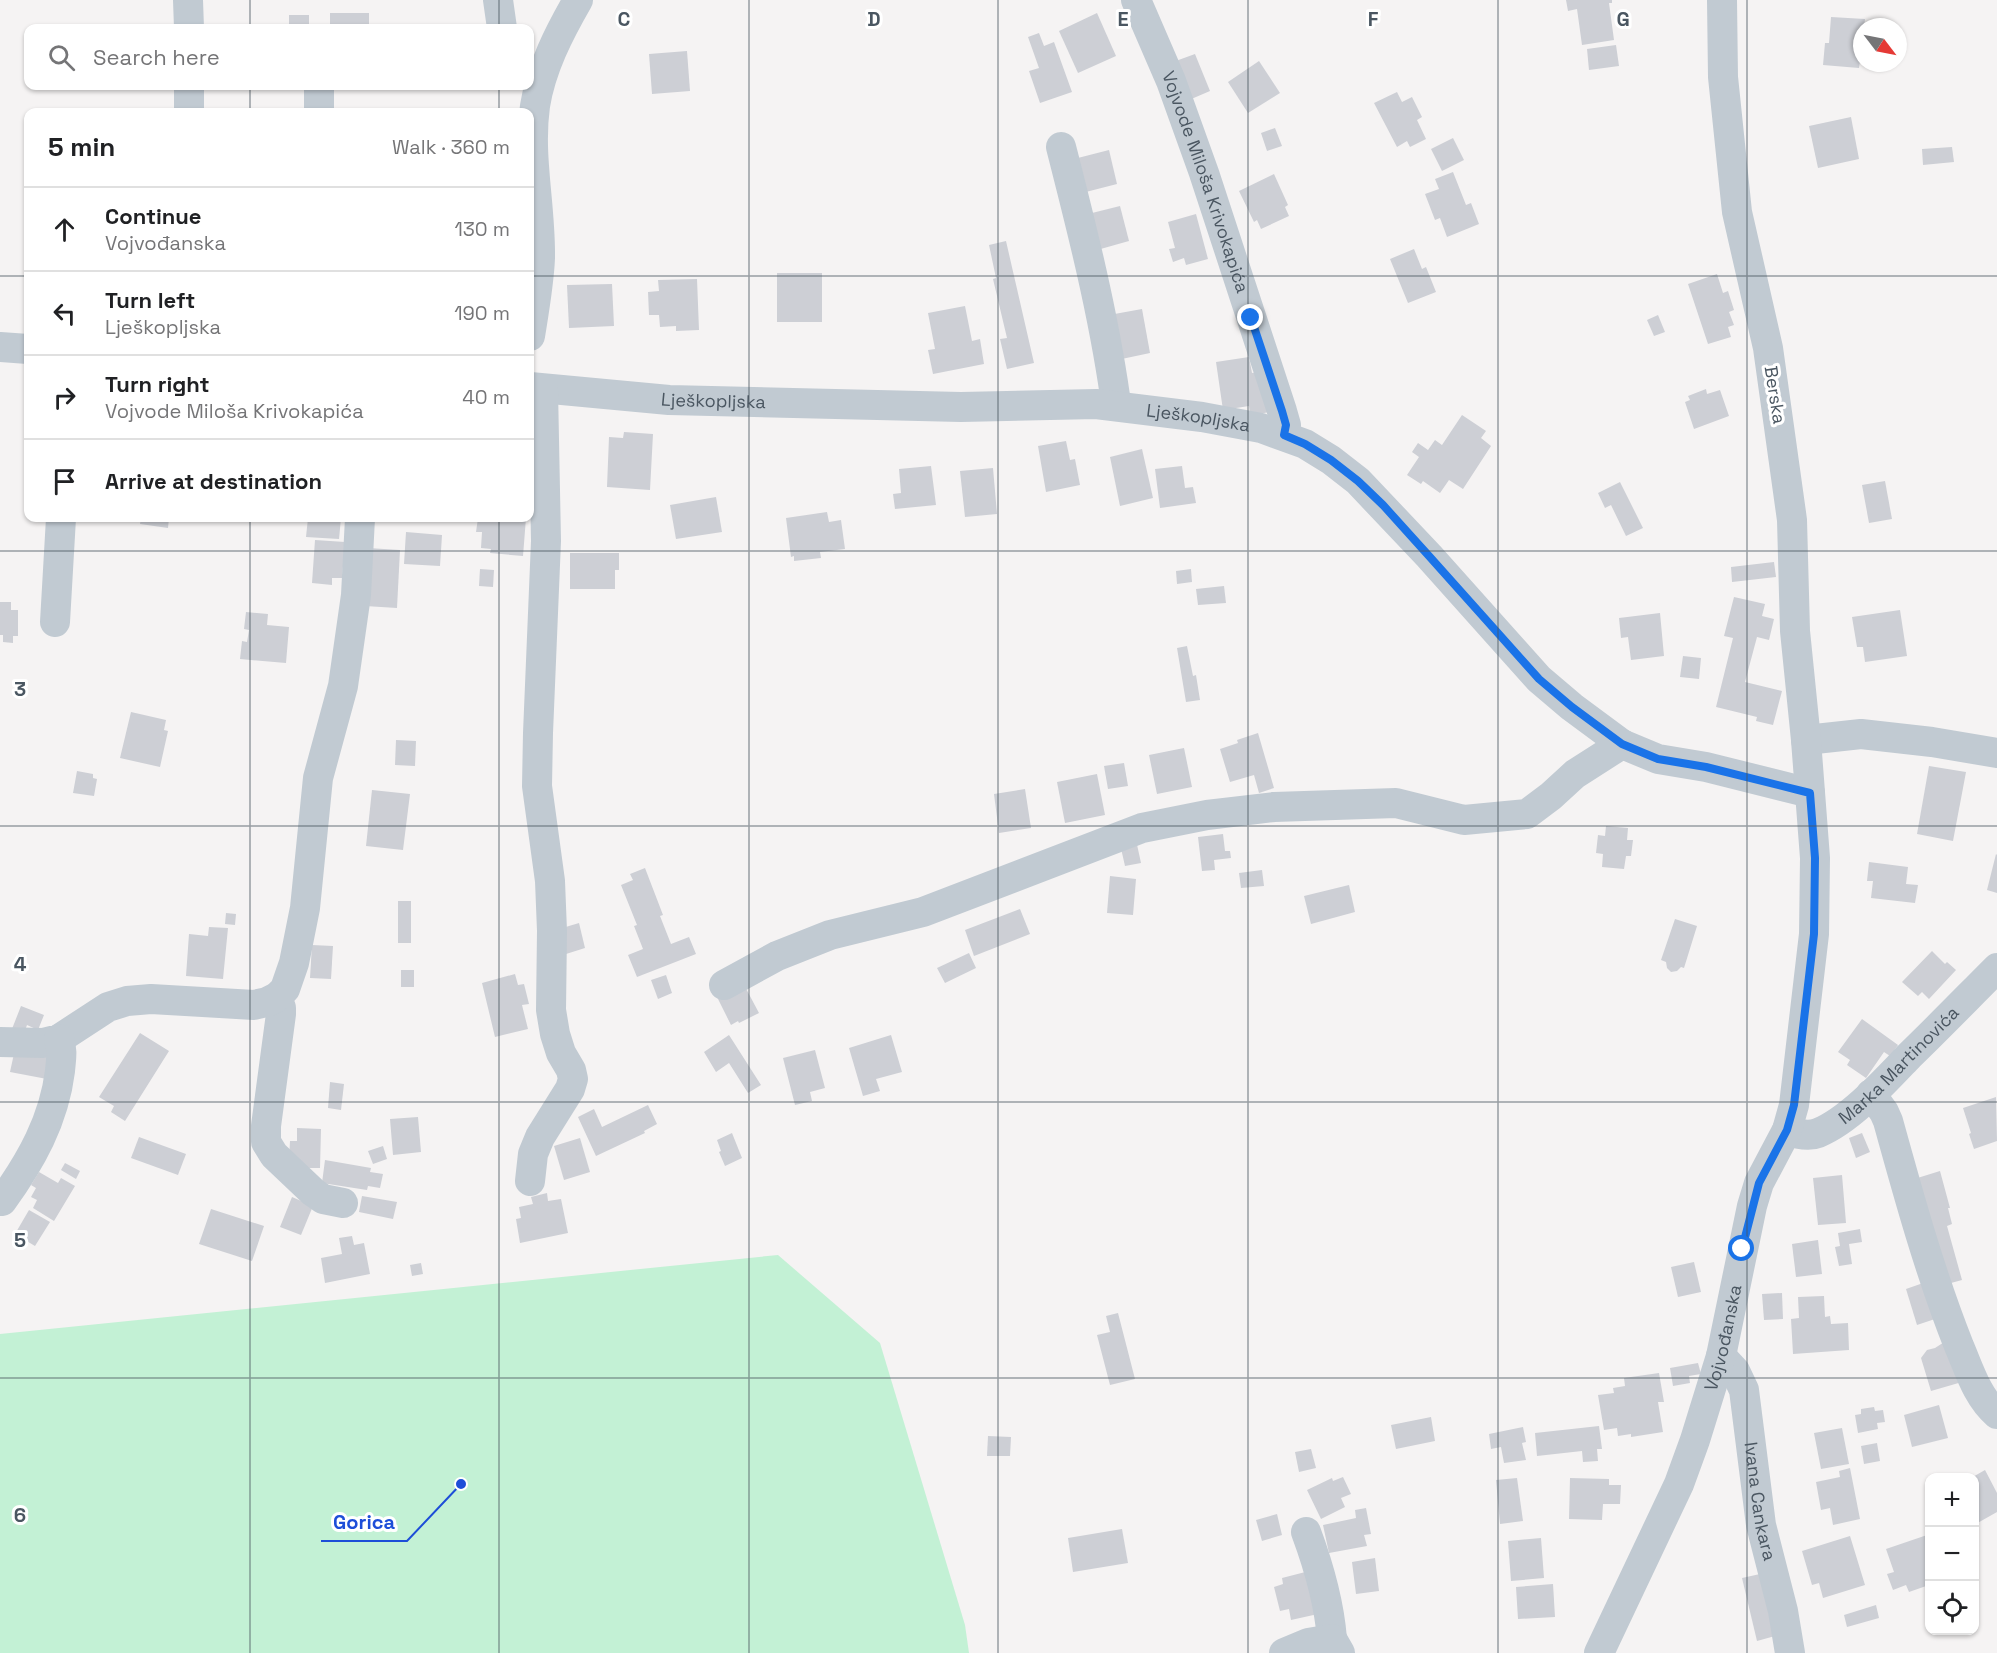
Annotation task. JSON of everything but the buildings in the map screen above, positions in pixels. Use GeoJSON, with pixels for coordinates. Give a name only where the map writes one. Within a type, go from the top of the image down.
{"type":"FeatureCollection","features":[{"type":"Feature","properties":{"kind":"street"},"geometry":{"type":"LineString","coordinates":[[188,0],[189,24]]}},
{"type":"Feature","properties":{"kind":"street"},"geometry":{"type":"LineString","coordinates":[[498,0],[501,24]]}},
{"type":"Feature","properties":{"kind":"street"},"geometry":{"type":"LineString","coordinates":[[534,120],[539,88],[540,53],[557,37],[578,0]]}},
{"type":"Feature","properties":{"kind":"street","name":"Vojvode Miloša Krivokapića"},"geometry":{"type":"LineString","coordinates":[[1136,0],[1171,81],[1204,173],[1282,411],[1286,425],[1284,435]]}},
{"type":"Feature","properties":{"kind":"street","name":"Berska"},"geometry":{"type":"LineString","coordinates":[[1722,0],[1723,77],[1737,212],[1768,348],[1792,520],[1795,631],[1810,793]]}},
{"type":"Feature","properties":{"kind":"street"},"geometry":{"type":"LineString","coordinates":[[189,90],[189,108]]}},
{"type":"Feature","properties":{"kind":"street"},"geometry":{"type":"LineString","coordinates":[[319,90],[319,108]]}},
{"type":"Feature","properties":{"kind":"street"},"geometry":{"type":"LineString","coordinates":[[1061,147],[1101,310],[1114,388],[1114,406]]}},
{"type":"Feature","properties":{"kind":"street"},"geometry":{"type":"LineString","coordinates":[[534,151],[540,258],[534,305]]}},
{"type":"Feature","properties":{"kind":"street"},"geometry":{"type":"LineString","coordinates":[[0,347],[24,349]]}},
{"type":"Feature","properties":{"kind":"street"},"geometry":{"type":"LineString","coordinates":[[530,1181],[533,1154],[540,1137],[570,1089],[573,1079],[571,1070],[561,1053],[551,1010],[550,881],[537,786],[546,542],[536,388]]}},
{"type":"Feature","properties":{"kind":"street","name":"Lješkopljska"},"geometry":{"type":"LineString","coordinates":[[536,388],[669,400],[950,406],[1073,404],[1114,406],[1236,422],[1284,435],[1305,444],[1331,460],[1358,481],[1422,547],[1539,679],[1622,744],[1658,759],[1706,767],[1810,793]]}},
{"type":"Feature","properties":{"kind":"street"},"geometry":{"type":"LineString","coordinates":[[55,622],[61,522]]}},
{"type":"Feature","properties":{"kind":"street"},"geometry":{"type":"LineString","coordinates":[[0,1042],[43,1043],[59,1039],[108,1007],[127,1001],[151,999],[254,1005],[277,997],[285,989],[291,975],[304,908],[318,778],[343,686],[356,595],[360,522]]}},
{"type":"Feature","properties":{"kind":"street"},"geometry":{"type":"LineString","coordinates":[[1806,740],[1861,734],[1932,742],[1997,753]]}},
{"type":"Feature","properties":{"kind":"street"},"geometry":{"type":"LineString","coordinates":[[724,985],[777,956],[830,935],[923,912],[1142,828],[1207,815],[1286,806],[1396,803],[1464,820],[1527,814],[1575,774],[1622,744]]}},
{"type":"Feature","properties":{"kind":"street","name":"Vojvođanska"},"geometry":{"type":"LineString","coordinates":[[1599,1653],[1679,1484],[1695,1440],[1721,1356],[1752,1206],[1759,1183],[1787,1130],[1794,1105],[1814,934],[1815,858],[1810,793]]}},
{"type":"Feature","properties":{"kind":"street","name":"Marka Martinovića"},"geometry":{"type":"LineString","coordinates":[[1787,1130],[1806,1135],[1820,1132],[1841,1119],[1871,1094],[1997,968]]}},
{"type":"Feature","properties":{"kind":"street"},"geometry":{"type":"LineString","coordinates":[[277,997],[281,1014],[266,1126],[266,1142],[274,1155],[313,1192],[323,1199],[343,1203]]}},
{"type":"Feature","properties":{"kind":"street"},"geometry":{"type":"LineString","coordinates":[[2,1201],[37,1148],[49,1119],[58,1084],[62,1054],[59,1039]]}},
{"type":"Feature","properties":{"kind":"street"},"geometry":{"type":"LineString","coordinates":[[1871,1094],[1888,1121],[1941,1300],[1971,1376],[1989,1407],[1997,1414]]}},
{"type":"Feature","properties":{"kind":"street","name":"Ivana Cankara"},"geometry":{"type":"LineString","coordinates":[[1721,1356],[1735,1371],[1744,1390],[1761,1525],[1783,1611],[1790,1653]]}},
{"type":"Feature","properties":{"kind":"street"},"geometry":{"type":"LineString","coordinates":[[1284,1653],[1308,1642],[1336,1646],[1318,1565],[1306,1532]]}},
{"type":"Feature","properties":{"kind":"green space"},"geometry":{"type":"Polygon","coordinates":[[[778,1255],[880,1343],[965,1625],[969,1653],[0,1653],[0,1334],[778,1255]]]}},
{"type":"Feature","properties":{"kind":"place","name":"Gorica"},"geometry":{"type":"Point","coordinates":[461,1484]}},
{"type":"Feature","properties":{"kind":"route"},"geometry":{"type":"LineString","coordinates":[[1251,318],[1286,425],[1284,435],[1305,444],[1331,460],[1358,481],[1383,505],[1539,679],[1622,744],[1658,759],[1706,767],[1810,793],[1815,858],[1814,934],[1794,1105],[1787,1130],[1759,1183],[1742,1249]]}}]}
